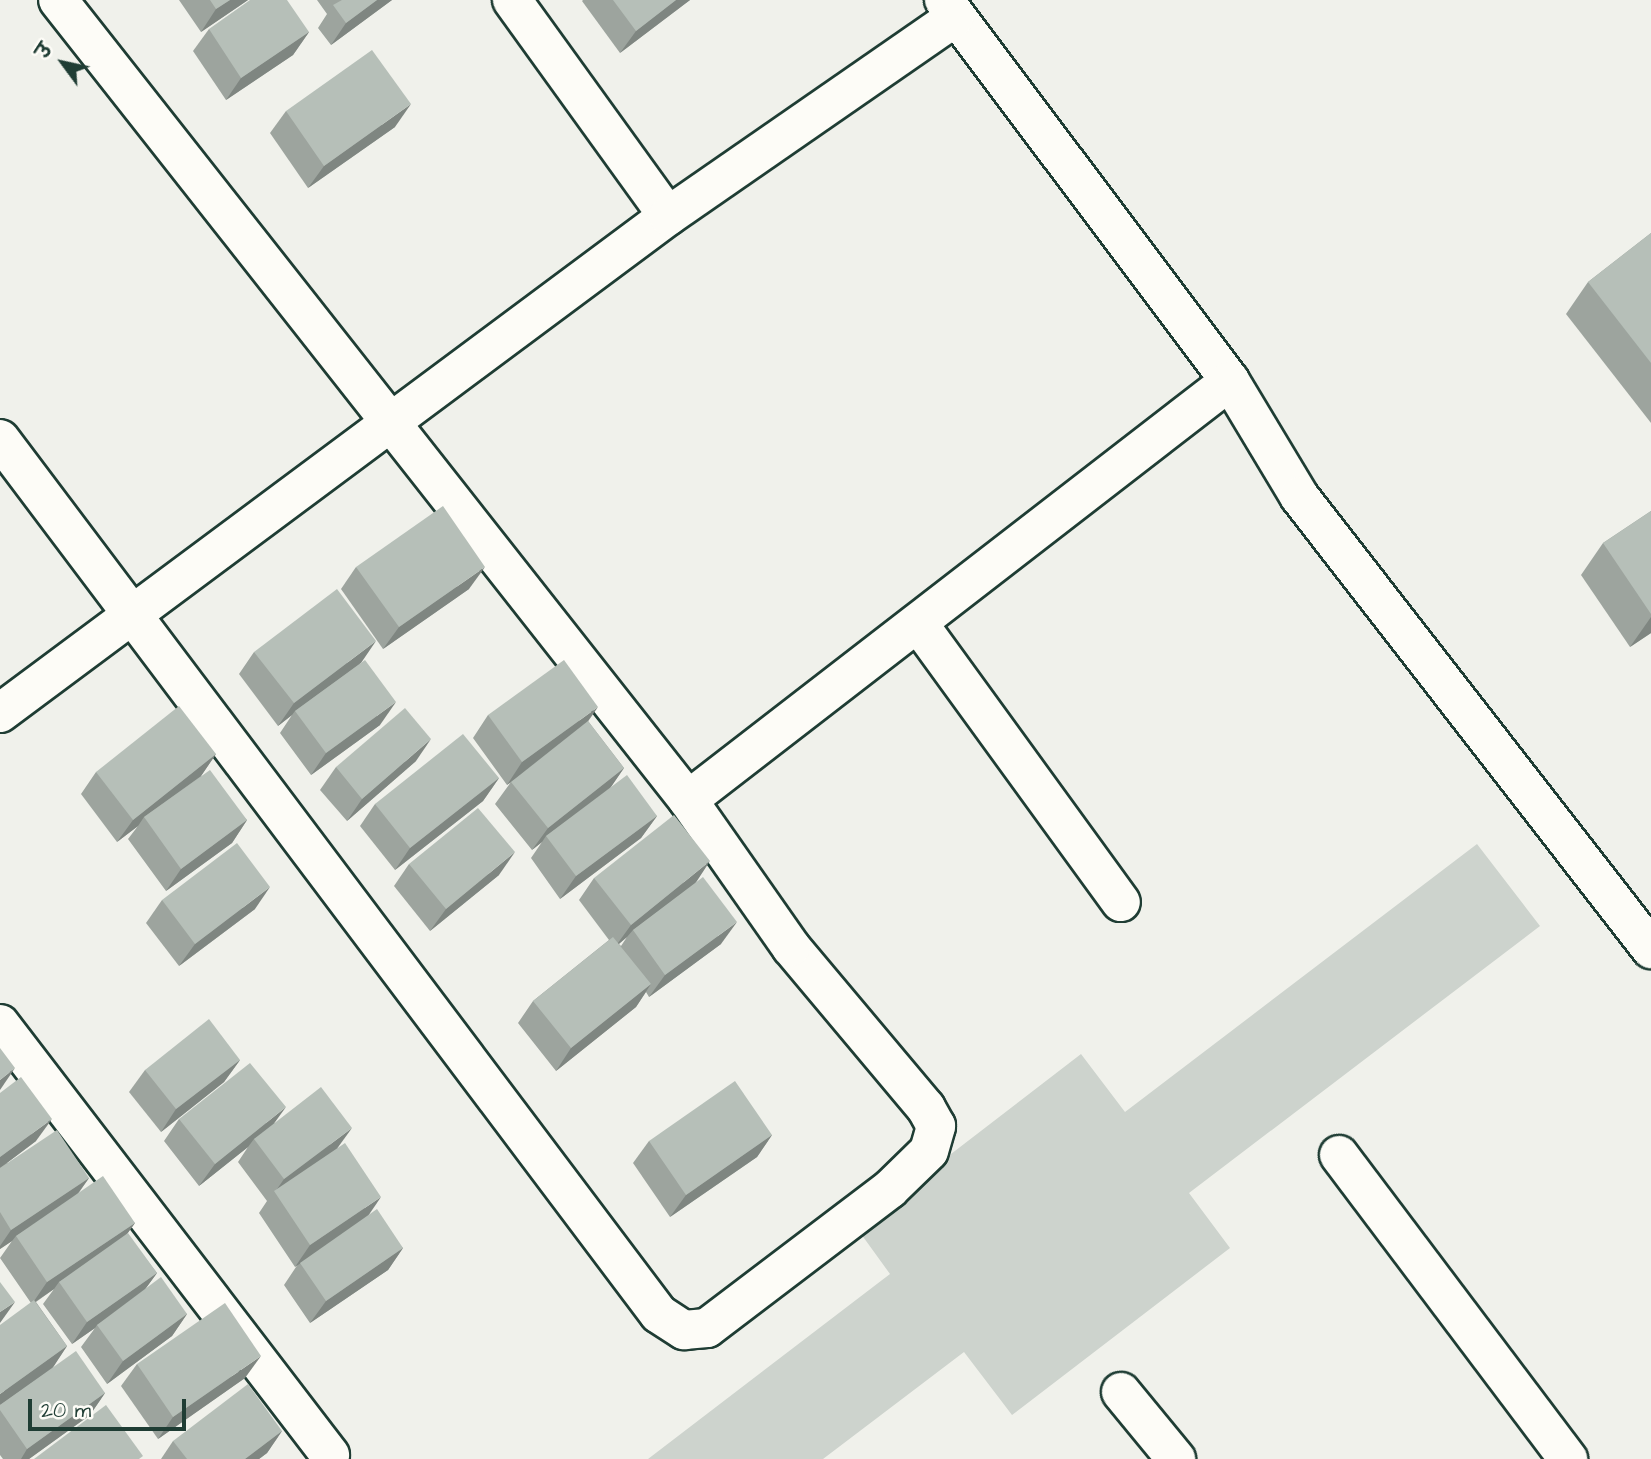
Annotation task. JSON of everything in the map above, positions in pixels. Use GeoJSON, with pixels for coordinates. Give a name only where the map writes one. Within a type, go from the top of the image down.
{"type":"FeatureCollection","features":[{"type":"Feature","properties":{"kind":"street"},"geometry":{"type":"LineString","coordinates":[[0,439],[132,618],[509,1112],[640,1293],[659,1314],[684,1330],[707,1328],[890,1189],[929,1151],[936,1126],[926,1108],[791,947],[688,800],[58,0]]}},
{"type":"Feature","properties":{"kind":"street"},"geometry":{"type":"LineString","coordinates":[[512,0],[668,216]]}},
{"type":"Feature","properties":{"kind":"street"},"geometry":{"type":"LineString","coordinates":[[0,713],[394,424],[668,216],[949,9],[1230,381],[1299,496],[1651,949]]}},
{"type":"Feature","properties":{"kind":"street"},"geometry":{"type":"LineString","coordinates":[[688,800],[1230,381]]}},
{"type":"Feature","properties":{"kind":"street"},"geometry":{"type":"LineString","coordinates":[[918,623],[1121,902]]}},
{"type":"Feature","properties":{"kind":"street"},"geometry":{"type":"LineString","coordinates":[[0,1024],[330,1455]]}},
{"type":"Feature","properties":{"kind":"street"},"geometry":{"type":"LineString","coordinates":[[1339,1155],[1568,1459]]}},
{"type":"Feature","properties":{"kind":"street"},"geometry":{"type":"LineString","coordinates":[[1121,1392],[1176,1459]]}},
{"type":"Feature","properties":{"kind":"shaded area"},"geometry":{"type":"Polygon","coordinates":[[[1477,844],[1540,926],[1189,1193],[1230,1248],[1012,1415],[964,1352],[823,1459],[648,1459],[890,1274],[856,1227],[1081,1054],[1125,1112],[1477,844]]]}},
{"type":"Feature","properties":{"kind":"building"},"geometry":{"type":"Polygon","coordinates":[[[210,0],[230,0],[216,9],[210,0]]]}},
{"type":"Feature","properties":{"kind":"building"},"geometry":{"type":"Polygon","coordinates":[[[250,0],[287,0],[309,32],[241,78],[209,29],[250,0]]]}},
{"type":"Feature","properties":{"kind":"building"},"geometry":{"type":"Polygon","coordinates":[[[342,0],[377,0],[346,23],[333,5],[342,0]]]}},
{"type":"Feature","properties":{"kind":"building"},"geometry":{"type":"Polygon","coordinates":[[[613,0],[676,0],[636,31],[613,0]]]}},
{"type":"Feature","properties":{"kind":"building"},"geometry":{"type":"Polygon","coordinates":[[[372,50],[411,104],[324,166],[286,111],[372,50]]]}},
{"type":"Feature","properties":{"kind":"building"},"geometry":{"type":"Polygon","coordinates":[[[1651,233],[1651,363],[1588,282],[1651,233]]]}},
{"type":"Feature","properties":{"kind":"building"},"geometry":{"type":"Polygon","coordinates":[[[443,506],[485,567],[399,627],[356,567],[443,506]]]}},
{"type":"Feature","properties":{"kind":"building"},"geometry":{"type":"Polygon","coordinates":[[[1651,511],[1651,614],[1603,543],[1651,511]]]}},
{"type":"Feature","properties":{"kind":"building"},"geometry":{"type":"Polygon","coordinates":[[[337,589],[376,641],[294,703],[254,652],[337,589]]]}},
{"type":"Feature","properties":{"kind":"building"},"geometry":{"type":"Polygon","coordinates":[[[365,660],[396,702],[326,753],[295,711],[365,660]]]}},
{"type":"Feature","properties":{"kind":"building"},"geometry":{"type":"Polygon","coordinates":[[[564,660],[598,707],[522,762],[488,715],[564,660]]]}},
{"type":"Feature","properties":{"kind":"building"},"geometry":{"type":"Polygon","coordinates":[[[179,706],[216,754],[133,820],[96,772],[179,706]]]}},
{"type":"Feature","properties":{"kind":"building"},"geometry":{"type":"Polygon","coordinates":[[[405,708],[431,739],[362,799],[336,767],[405,708]]]}},
{"type":"Feature","properties":{"kind":"building"},"geometry":{"type":"Polygon","coordinates":[[[588,721],[624,768],[548,828],[511,782],[588,721]]]}},
{"type":"Feature","properties":{"kind":"building"},"geometry":{"type":"Polygon","coordinates":[[[463,734],[499,778],[410,848],[375,804],[463,734]]]}},
{"type":"Feature","properties":{"kind":"building"},"geometry":{"type":"Polygon","coordinates":[[[210,770],[247,820],[181,869],[144,817],[210,770]]]}},
{"type":"Feature","properties":{"kind":"building"},"geometry":{"type":"Polygon","coordinates":[[[627,775],[657,816],[576,876],[546,836],[627,775]]]}},
{"type":"Feature","properties":{"kind":"building"},"geometry":{"type":"Polygon","coordinates":[[[478,808],[515,852],[446,909],[409,864],[478,808]]]}},
{"type":"Feature","properties":{"kind":"building"},"geometry":{"type":"Polygon","coordinates":[[[674,815],[710,861],[631,925],[594,878],[674,815]]]}},
{"type":"Feature","properties":{"kind":"building"},"geometry":{"type":"Polygon","coordinates":[[[237,843],[270,887],[195,944],[162,900],[237,843]]]}},
{"type":"Feature","properties":{"kind":"building"},"geometry":{"type":"Polygon","coordinates":[[[703,877],[737,922],[665,975],[633,930],[703,877]]]}},
{"type":"Feature","properties":{"kind":"building"},"geometry":{"type":"Polygon","coordinates":[[[613,937],[651,984],[571,1048],[533,1001],[613,937]]]}},
{"type":"Feature","properties":{"kind":"building"},"geometry":{"type":"Polygon","coordinates":[[[209,1019],[240,1060],[176,1109],[145,1070],[209,1019]]]}},
{"type":"Feature","properties":{"kind":"building"},"geometry":{"type":"Polygon","coordinates":[[[0,1048],[15,1068],[0,1080],[0,1048]]]}},
{"type":"Feature","properties":{"kind":"building"},"geometry":{"type":"Polygon","coordinates":[[[250,1063],[286,1107],[215,1164],[179,1119],[250,1063]]]}},
{"type":"Feature","properties":{"kind":"building"},"geometry":{"type":"Polygon","coordinates":[[[21,1077],[52,1119],[0,1157],[0,1093],[21,1077]]]}},
{"type":"Feature","properties":{"kind":"building"},"geometry":{"type":"Polygon","coordinates":[[[735,1081],[772,1135],[686,1195],[649,1141],[735,1081]]]}},
{"type":"Feature","properties":{"kind":"building"},"geometry":{"type":"Polygon","coordinates":[[[321,1087],[352,1128],[284,1179],[254,1139],[321,1087]]]}},
{"type":"Feature","properties":{"kind":"building"},"geometry":{"type":"Polygon","coordinates":[[[57,1130],[89,1178],[11,1230],[0,1212],[0,1168],[57,1130]]]}},
{"type":"Feature","properties":{"kind":"building"},"geometry":{"type":"Polygon","coordinates":[[[345,1143],[381,1197],[310,1245],[274,1191],[345,1143]]]}},
{"type":"Feature","properties":{"kind":"building"},"geometry":{"type":"Polygon","coordinates":[[[103,1176],[135,1223],[47,1282],[16,1236],[103,1176]]]}},
{"type":"Feature","properties":{"kind":"building"},"geometry":{"type":"Polygon","coordinates":[[[377,1209],[403,1248],[326,1301],[300,1263],[377,1209]]]}},
{"type":"Feature","properties":{"kind":"building"},"geometry":{"type":"Polygon","coordinates":[[[128,1233],[157,1273],[87,1322],[59,1282],[128,1233]]]}},
{"type":"Feature","properties":{"kind":"building"},"geometry":{"type":"Polygon","coordinates":[[[161,1277],[187,1314],[123,1361],[97,1325],[161,1277]]]}},
{"type":"Feature","properties":{"kind":"building"},"geometry":{"type":"Polygon","coordinates":[[[0,1282],[15,1302],[0,1312],[0,1282]]]}},
{"type":"Feature","properties":{"kind":"building"},"geometry":{"type":"Polygon","coordinates":[[[34,1300],[67,1346],[0,1394],[0,1325],[34,1300]]]}},
{"type":"Feature","properties":{"kind":"building"},"geometry":{"type":"Polygon","coordinates":[[[225,1303],[261,1356],[173,1417],[137,1364],[225,1303]]]}},
{"type":"Feature","properties":{"kind":"building"},"geometry":{"type":"Polygon","coordinates":[[[76,1351],[105,1393],[27,1449],[0,1410],[0,1405],[76,1351]]]}},
{"type":"Feature","properties":{"kind":"building"},"geometry":{"type":"Polygon","coordinates":[[[248,1384],[282,1431],[245,1459],[187,1459],[173,1441],[248,1384]]]}},
{"type":"Feature","properties":{"kind":"building"},"geometry":{"type":"Polygon","coordinates":[[[106,1405],[143,1456],[139,1459],[34,1459],[106,1405]]]}}]}
